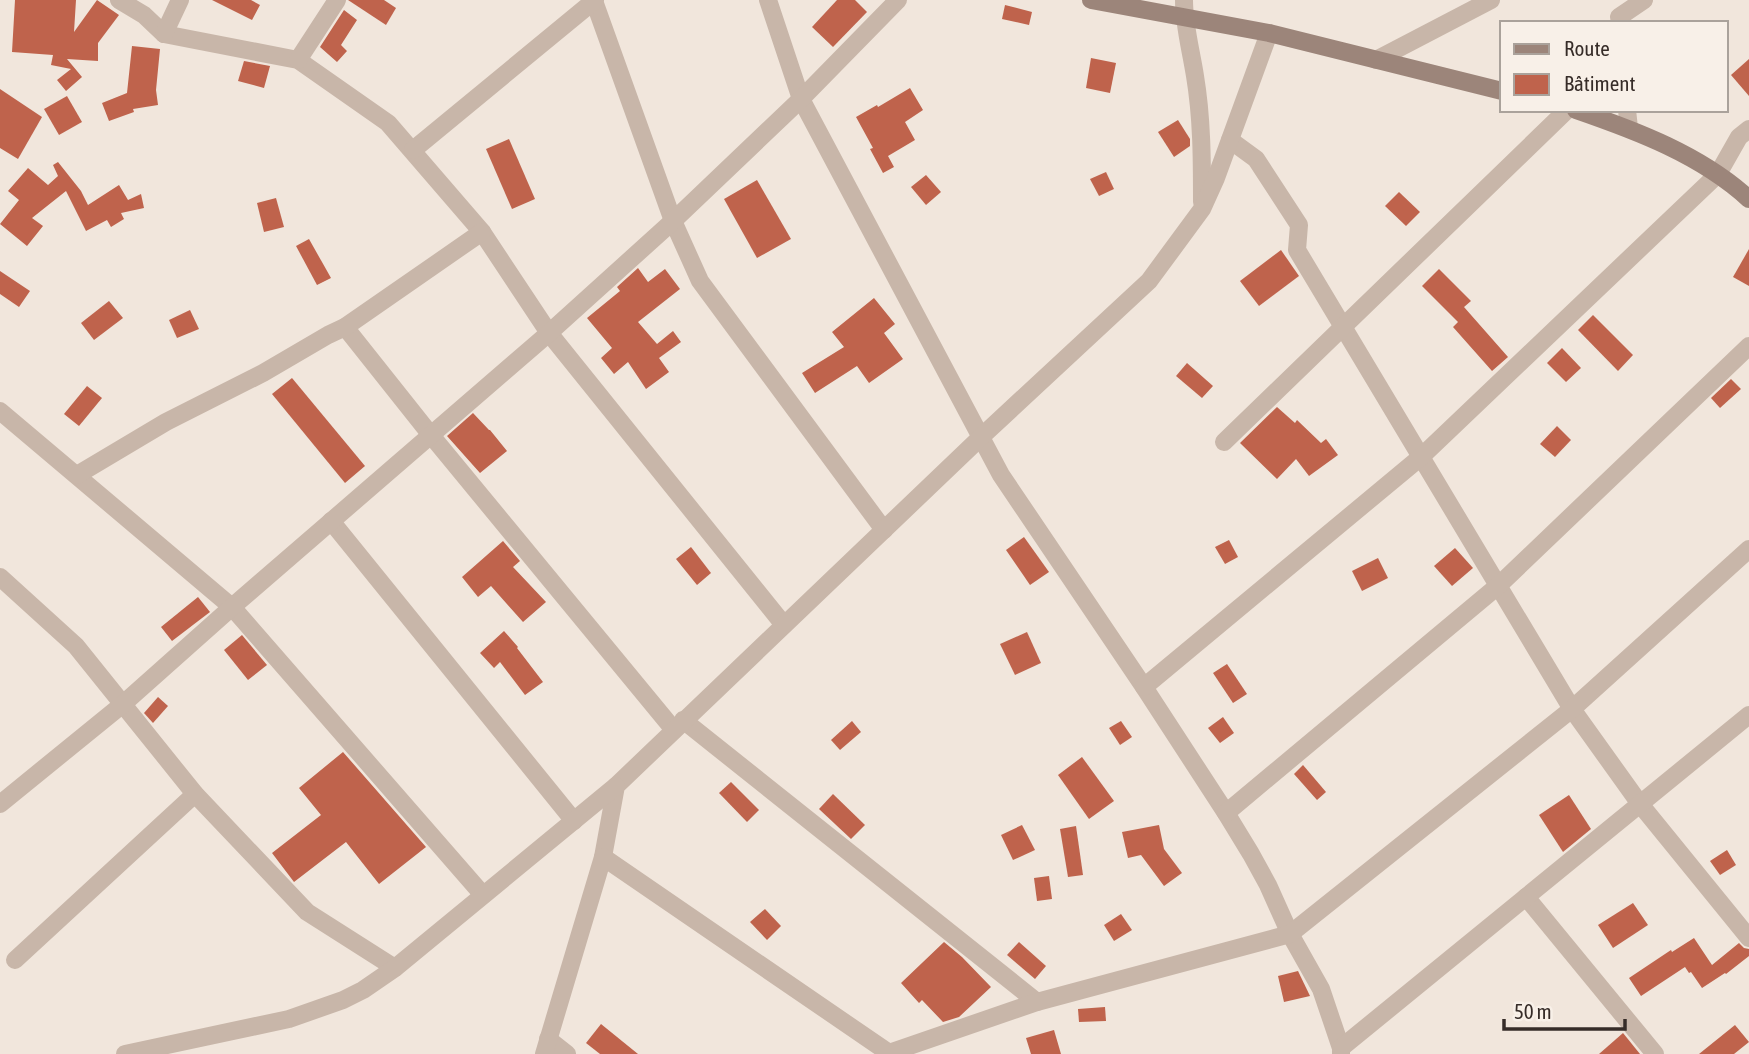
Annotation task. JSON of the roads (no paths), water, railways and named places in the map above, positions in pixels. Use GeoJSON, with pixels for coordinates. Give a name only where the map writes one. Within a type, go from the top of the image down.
{"type":"FeatureCollection","features":[{"type":"Feature","properties":{"kind":"main road"},"geometry":{"type":"LineString","coordinates":[[1091,0],[1122,2],[1184,18],[1269,33],[1500,91]]}},
{"type":"Feature","properties":{"kind":"main road"},"geometry":{"type":"LineString","coordinates":[[1588,112],[1628,119],[1718,174],[1749,199]]}},
{"type":"Feature","properties":{"kind":"street"},"geometry":{"type":"LineString","coordinates":[[119,0],[144,15],[164,34],[298,60],[388,123],[482,232],[549,332],[784,625]]}},
{"type":"Feature","properties":{"kind":"street"},"geometry":{"type":"LineString","coordinates":[[164,34],[180,0]]}},
{"type":"Feature","properties":{"kind":"street"},"geometry":{"type":"LineString","coordinates":[[298,60],[337,0]]}},
{"type":"Feature","properties":{"kind":"street"},"geometry":{"type":"LineString","coordinates":[[413,150],[595,0],[673,221],[701,281],[884,530]]}},
{"type":"Feature","properties":{"kind":"street"},"geometry":{"type":"LineString","coordinates":[[768,0],[801,99],[1001,475],[1226,813],[1268,885],[1290,934],[1321,989],[1341,1051],[1749,715]]}},
{"type":"Feature","properties":{"kind":"street"},"geometry":{"type":"LineString","coordinates":[[0,804],[123,704],[673,221],[801,99],[898,0]]}},
{"type":"Feature","properties":{"kind":"street"},"geometry":{"type":"LineString","coordinates":[[1184,0],[1184,18],[1195,77],[1202,142],[1202,209]]}},
{"type":"Feature","properties":{"kind":"street"},"geometry":{"type":"LineString","coordinates":[[1376,60],[1492,0]]}},
{"type":"Feature","properties":{"kind":"street"},"geometry":{"type":"LineString","coordinates":[[1619,13],[1644,0]]}},
{"type":"Feature","properties":{"kind":"street"},"geometry":{"type":"LineString","coordinates":[[125,1054],[289,1019],[363,990],[395,968],[616,786],[1149,281],[1202,209],[1269,33]]}},
{"type":"Feature","properties":{"kind":"street"},"geometry":{"type":"LineString","coordinates":[[1224,442],[1565,112]]}},
{"type":"Feature","properties":{"kind":"street"},"geometry":{"type":"LineString","coordinates":[[1144,687],[1422,456],[1718,174],[1739,137],[1749,129]]}},
{"type":"Feature","properties":{"kind":"street"},"geometry":{"type":"LineString","coordinates":[[1230,140],[1256,159],[1299,225],[1297,250],[1572,709],[1640,804],[1749,938]]}},
{"type":"Feature","properties":{"kind":"street"},"geometry":{"type":"LineString","coordinates":[[77,475],[166,422],[263,373],[345,327],[482,232]]}},
{"type":"Feature","properties":{"kind":"street"},"geometry":{"type":"LineString","coordinates":[[345,327],[430,434],[679,725],[1037,1002]]}},
{"type":"Feature","properties":{"kind":"street"},"geometry":{"type":"LineString","coordinates":[[1226,813],[1499,585],[1749,346]]}},
{"type":"Feature","properties":{"kind":"street"},"geometry":{"type":"LineString","coordinates":[[0,411],[232,607],[483,895]]}},
{"type":"Feature","properties":{"kind":"street"},"geometry":{"type":"LineString","coordinates":[[331,522],[574,821]]}},
{"type":"Feature","properties":{"kind":"street"},"geometry":{"type":"LineString","coordinates":[[603,857],[889,1053],[1037,1002],[1290,934],[1572,709],[1749,550]]}},
{"type":"Feature","properties":{"kind":"street"},"geometry":{"type":"LineString","coordinates":[[0,578],[76,646],[195,794],[307,912],[395,968]]}},
{"type":"Feature","properties":{"kind":"street"},"geometry":{"type":"LineString","coordinates":[[567,1054],[546,1046],[603,857],[616,786]]}},
{"type":"Feature","properties":{"kind":"street"},"geometry":{"type":"LineString","coordinates":[[15,960],[195,794]]}},
{"type":"Feature","properties":{"kind":"street"},"geometry":{"type":"LineString","coordinates":[[1526,897],[1655,1054]]}}]}
